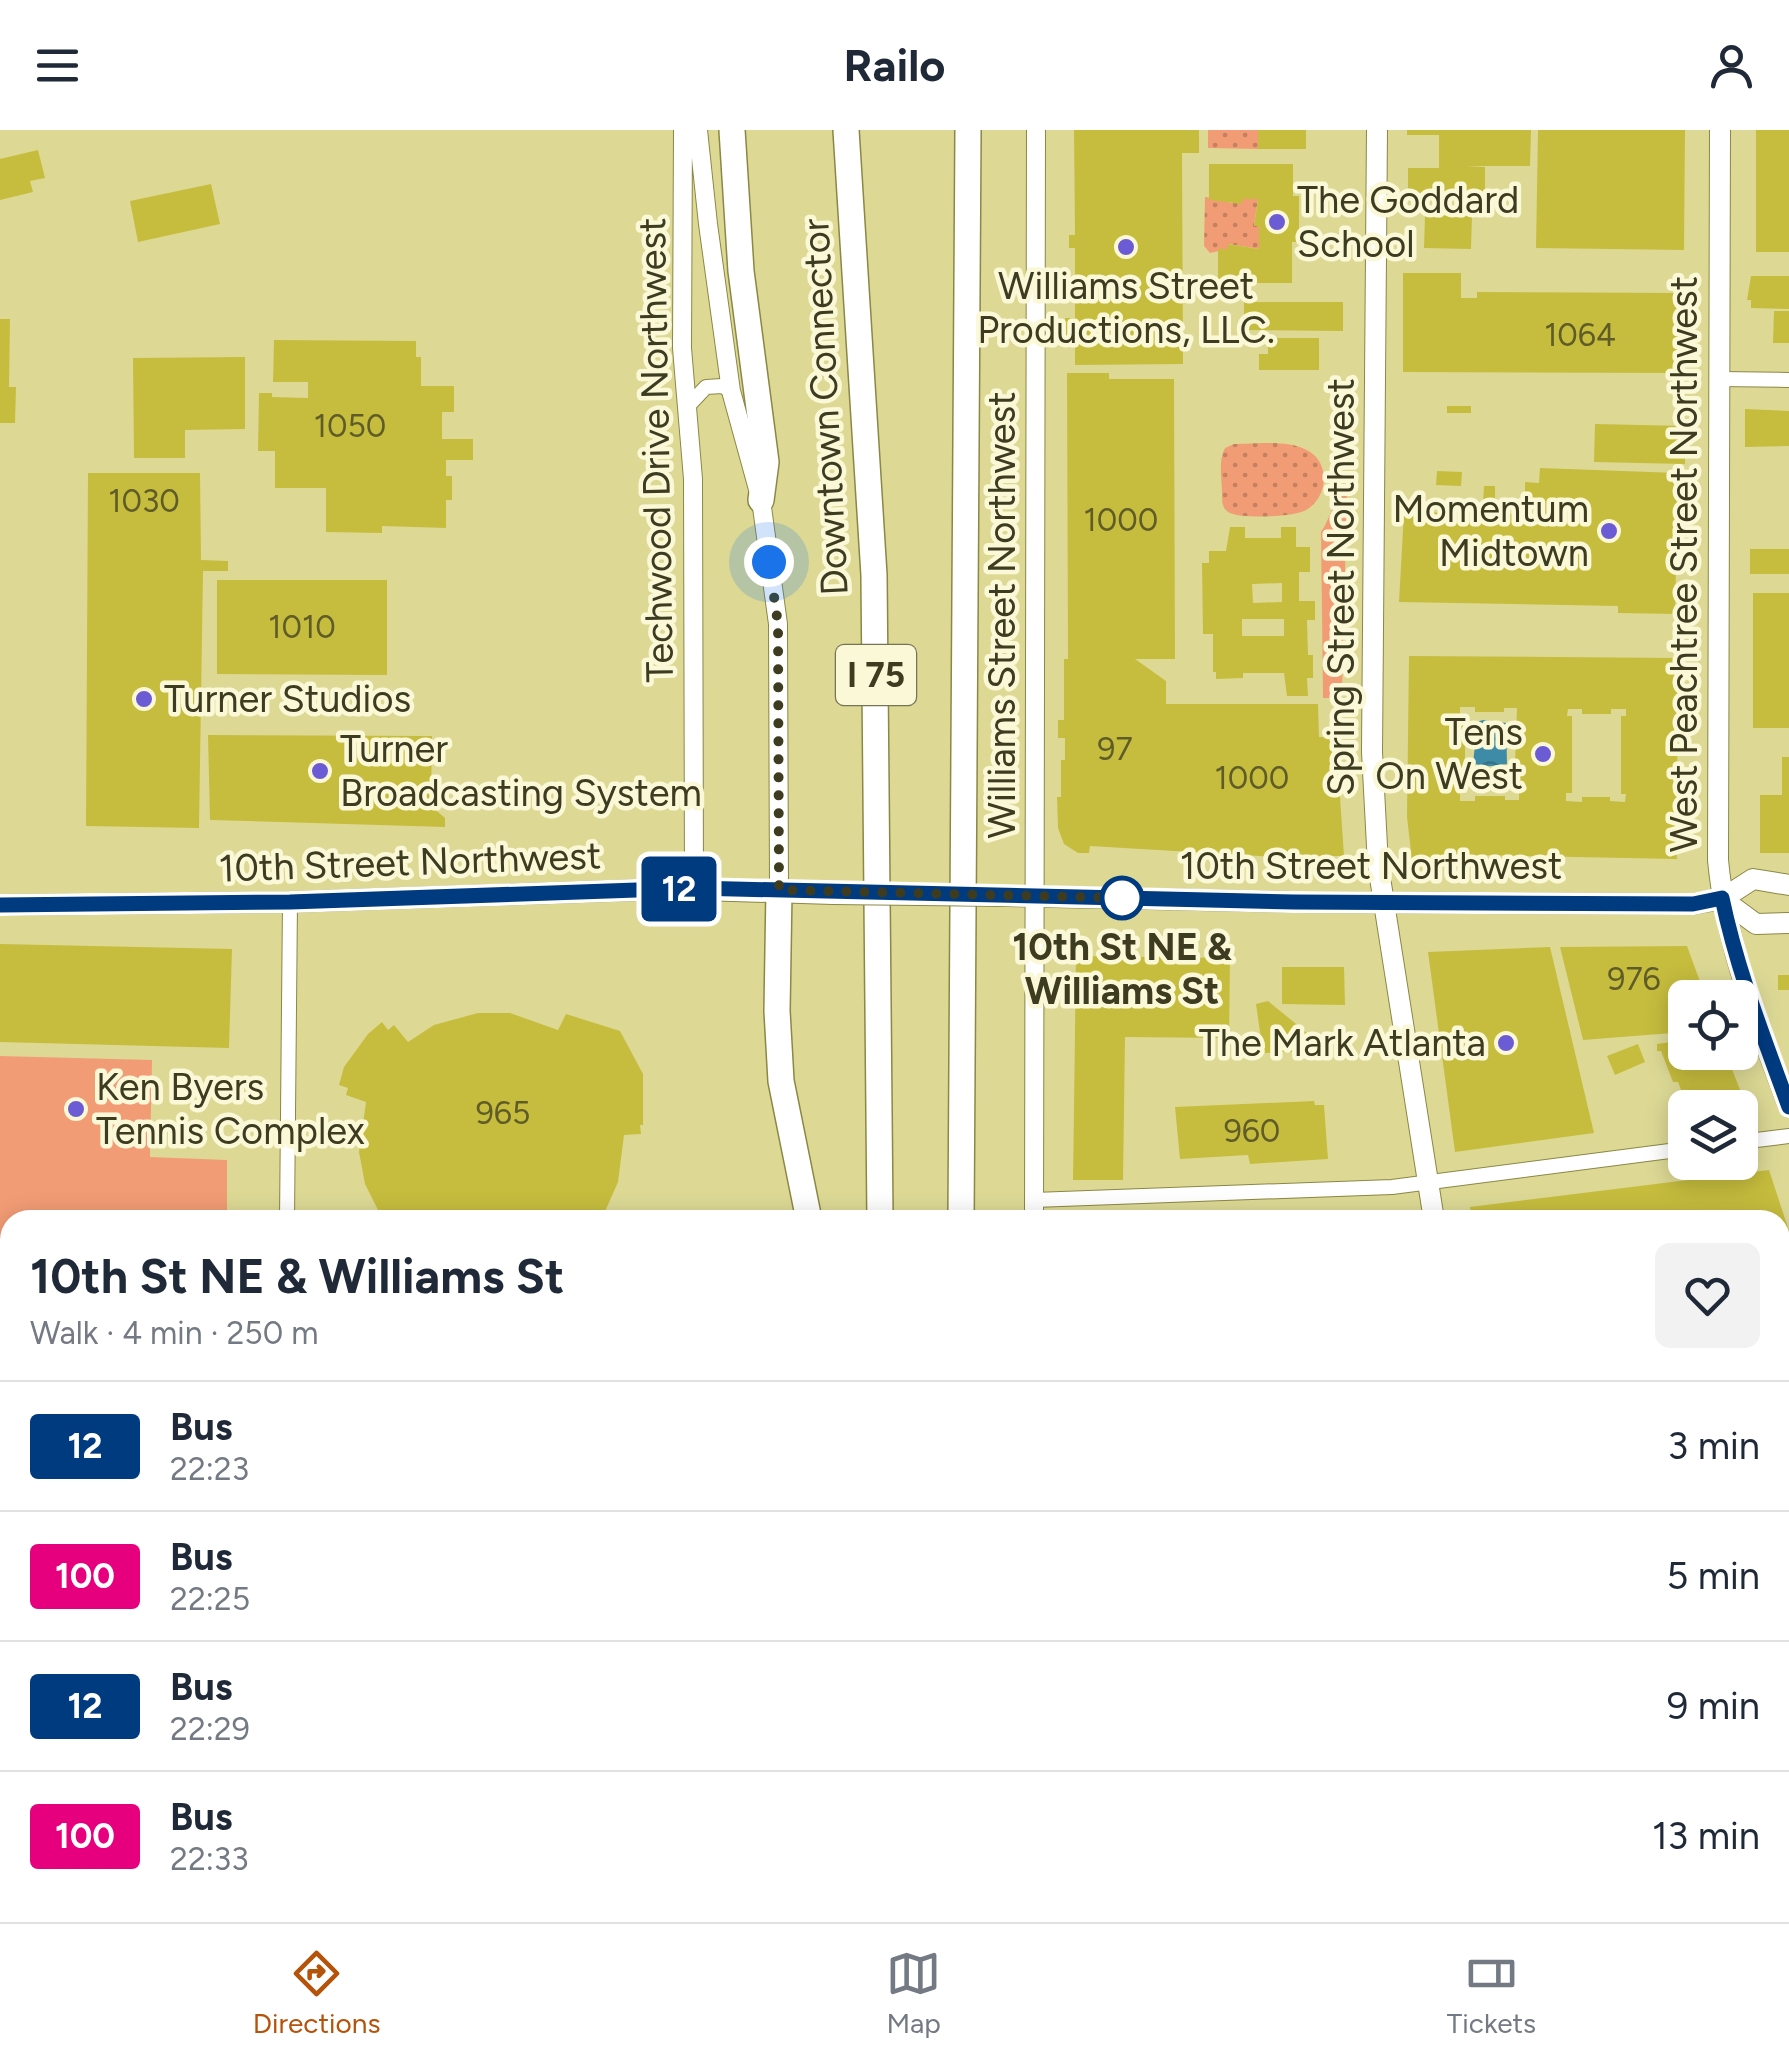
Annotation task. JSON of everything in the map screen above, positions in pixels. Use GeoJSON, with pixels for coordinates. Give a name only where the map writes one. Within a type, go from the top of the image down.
{"type":"FeatureCollection","features":[{"type":"Feature","properties":{"kind":"highway"},"geometry":{"type":"LineString","coordinates":[[732,130],[741,271],[766,462],[760,500]]}},
{"type":"Feature","properties":{"kind":"highway","name":"Downtown Connector"},"geometry":{"type":"LineString","coordinates":[[846,130],[874,575],[880,1210]]}},
{"type":"Feature","properties":{"kind":"highway","name":"I 75"},"geometry":{"type":"LineString","coordinates":[[961,1210],[968,130]]}},
{"type":"Feature","properties":{"kind":"highway"},"geometry":{"type":"LineString","coordinates":[[779,890],[776,1011],[781,1081],[807,1210]]}},
{"type":"Feature","properties":{"kind":"main road","name":"Spring Street Northwest"},"geometry":{"type":"LineString","coordinates":[[1377,130],[1372,752],[1378,865],[1432,1210]]}},
{"type":"Feature","properties":{"kind":"main road","name":"West Peachtree Street Northwest"},"geometry":{"type":"LineString","coordinates":[[1720,130],[1716,768],[1722,898],[1746,988],[1789,1106]]}},
{"type":"Feature","properties":{"kind":"main road","name":"10th Street Northwest"},"geometry":{"type":"LineString","coordinates":[[0,905],[290,902],[694,888],[832,894],[1385,903],[1693,904],[1722,898],[1753,879],[1789,885]]}},
{"type":"Feature","properties":{"kind":"main road"},"geometry":{"type":"LineString","coordinates":[[1722,898],[1756,924],[1789,923]]}},
{"type":"Feature","properties":{"kind":"street","name":"Techwood Drive Northwest"},"geometry":{"type":"LineString","coordinates":[[683,130],[682,348],[694,479],[694,888]]}},
{"type":"Feature","properties":{"kind":"street","name":"Techwood Drive Northwest"},"geometry":{"type":"LineString","coordinates":[[698,130],[732,391],[760,500],[778,624],[779,890]]}},
{"type":"Feature","properties":{"kind":"street","name":"Williams Street Northwest"},"geometry":{"type":"LineString","coordinates":[[1034,1210],[1036,130]]}},
{"type":"Feature","properties":{"kind":"street"},"geometry":{"type":"LineString","coordinates":[[1719,380],[1789,380]]}},
{"type":"Feature","properties":{"kind":"street"},"geometry":{"type":"LineString","coordinates":[[688,406],[706,387],[722,386],[732,391]]}},
{"type":"Feature","properties":{"kind":"street"},"geometry":{"type":"LineString","coordinates":[[287,1210],[290,902]]}},
{"type":"Feature","properties":{"kind":"street"},"geometry":{"type":"LineString","coordinates":[[1758,1140],[1789,1136]]}},
{"type":"Feature","properties":{"kind":"street"},"geometry":{"type":"LineString","coordinates":[[1034,1200],[1392,1187],[1668,1152]]}},
{"type":"Feature","properties":{"kind":"shaded area"},"geometry":{"type":"Polygon","coordinates":[[[1208,130],[1258,130],[1258,149],[1208,148],[1208,130]]]}},
{"type":"Feature","properties":{"kind":"shaded area"},"geometry":{"type":"Polygon","coordinates":[[[1205,197],[1230,203],[1258,199],[1254,225],[1259,226],[1259,249],[1229,244],[1228,249],[1210,253],[1204,246],[1205,197]]]}},
{"type":"Feature","properties":{"kind":"shaded area"},"geometry":{"type":"Polygon","coordinates":[[[1234,444],[1289,444],[1313,454],[1321,464],[1324,478],[1317,501],[1306,510],[1280,516],[1245,516],[1227,511],[1222,502],[1221,464],[1225,448],[1234,444]]]}},
{"type":"Feature","properties":{"kind":"shaded area"},"geometry":{"type":"Polygon","coordinates":[[[1347,490],[1342,691],[1323,698],[1321,532],[1347,490]]]}},
{"type":"Feature","properties":{"kind":"shaded area","name":"Ken Byers Tennis Complex"},"geometry":{"type":"Polygon","coordinates":[[[0,1056],[152,1060],[150,1157],[227,1160],[227,1210],[0,1210],[0,1056]]]}},
{"type":"Feature","properties":{"kind":"water"},"geometry":{"type":"Polygon","coordinates":[[[1473,723],[1506,723],[1507,764],[1484,767],[1473,763],[1473,723]]]}},
{"type":"Feature","properties":{"kind":"building","name":"Williams Street Productions, LLC."},"geometry":{"type":"Polygon","coordinates":[[[1074,130],[1199,130],[1199,153],[1182,153],[1183,364],[1075,365],[1075,338],[1065,338],[1065,318],[1075,318],[1075,248],[1069,248],[1069,235],[1075,235],[1074,130]]]}},
{"type":"Feature","properties":{"kind":"building"},"geometry":{"type":"Polygon","coordinates":[[[1258,130],[1306,130],[1306,149],[1258,149],[1258,130]]]}},
{"type":"Feature","properties":{"kind":"building"},"geometry":{"type":"Polygon","coordinates":[[[1407,130],[1531,130],[1530,166],[1466,166],[1485,167],[1485,193],[1408,193],[1408,168],[1439,168],[1439,135],[1407,135],[1407,130]]]}},
{"type":"Feature","properties":{"kind":"building"},"geometry":{"type":"Polygon","coordinates":[[[1538,130],[1685,130],[1684,250],[1536,248],[1538,130]]]}},
{"type":"Feature","properties":{"kind":"building"},"geometry":{"type":"Polygon","coordinates":[[[1756,130],[1789,130],[1789,252],[1756,252],[1756,130]]]}},
{"type":"Feature","properties":{"kind":"building"},"geometry":{"type":"Polygon","coordinates":[[[38,150],[45,178],[30,181],[33,192],[0,200],[0,159],[38,150]]]}},
{"type":"Feature","properties":{"kind":"building"},"geometry":{"type":"Polygon","coordinates":[[[1209,164],[1293,164],[1293,196],[1299,196],[1299,242],[1292,242],[1292,283],[1218,283],[1218,249],[1228,249],[1228,244],[1259,249],[1259,226],[1254,226],[1258,199],[1242,199],[1242,204],[1209,200],[1209,164]]]}},
{"type":"Feature","properties":{"kind":"building"},"geometry":{"type":"Polygon","coordinates":[[[211,184],[220,224],[138,242],[130,201],[211,184]]]}},
{"type":"Feature","properties":{"kind":"building"},"geometry":{"type":"Polygon","coordinates":[[[1425,215],[1472,216],[1471,249],[1424,248],[1425,215]]]}},
{"type":"Feature","properties":{"kind":"building"},"geometry":{"type":"Polygon","coordinates":[[[1403,273],[1461,273],[1461,298],[1477,298],[1477,292],[1683,293],[1683,373],[1403,372],[1403,273]]]}},
{"type":"Feature","properties":{"kind":"building"},"geometry":{"type":"Polygon","coordinates":[[[1751,276],[1789,276],[1789,309],[1751,308],[1751,300],[1747,300],[1751,276]]]}},
{"type":"Feature","properties":{"kind":"building"},"geometry":{"type":"Polygon","coordinates":[[[1244,302],[1343,302],[1343,331],[1244,330],[1244,302]]]}},
{"type":"Feature","properties":{"kind":"building"},"geometry":{"type":"Polygon","coordinates":[[[1774,311],[1789,311],[1789,343],[1773,343],[1774,311]]]}},
{"type":"Feature","properties":{"kind":"building"},"geometry":{"type":"Polygon","coordinates":[[[0,319],[10,319],[9,387],[16,387],[15,423],[0,423],[0,319]]]}},
{"type":"Feature","properties":{"kind":"building"},"geometry":{"type":"Polygon","coordinates":[[[1268,338],[1319,338],[1319,370],[1259,370],[1259,354],[1268,354],[1268,338]]]}},
{"type":"Feature","properties":{"kind":"building"},"geometry":{"type":"Polygon","coordinates":[[[274,340],[416,341],[416,357],[421,357],[421,386],[454,386],[454,412],[442,412],[442,439],[473,439],[473,460],[446,460],[446,476],[452,476],[452,500],[446,500],[446,528],[382,526],[382,533],[326,532],[326,488],[275,488],[275,451],[258,451],[259,393],[308,398],[308,382],[273,382],[274,340]]]}},
{"type":"Feature","properties":{"kind":"building"},"geometry":{"type":"Polygon","coordinates":[[[245,357],[245,429],[185,430],[185,458],[134,458],[133,358],[245,357]]]}},
{"type":"Feature","properties":{"kind":"building"},"geometry":{"type":"Polygon","coordinates":[[[1067,373],[1109,373],[1109,379],[1174,379],[1175,659],[1135,659],[1166,681],[1166,704],[1318,704],[1319,737],[1336,737],[1344,856],[1326,856],[1326,860],[1090,846],[1089,853],[1078,853],[1064,844],[1058,828],[1057,797],[1061,797],[1061,760],[1065,760],[1065,738],[1058,738],[1058,720],[1064,720],[1064,659],[1068,659],[1067,373]]]}},
{"type":"Feature","properties":{"kind":"building"},"geometry":{"type":"Polygon","coordinates":[[[1447,406],[1471,406],[1471,413],[1447,413],[1447,406]]]}},
{"type":"Feature","properties":{"kind":"building"},"geometry":{"type":"Polygon","coordinates":[[[1745,409],[1789,411],[1789,446],[1745,447],[1745,409]]]}},
{"type":"Feature","properties":{"kind":"building"},"geometry":{"type":"Polygon","coordinates":[[[1595,424],[1685,426],[1685,464],[1594,462],[1595,424]]]}},
{"type":"Feature","properties":{"kind":"building","name":"Momentum Midtown"},"geometry":{"type":"Polygon","coordinates":[[[1540,468],[1678,473],[1675,614],[1618,613],[1618,606],[1399,602],[1404,512],[1525,514],[1525,482],[1539,483],[1540,468]]]}},
{"type":"Feature","properties":{"kind":"building"},"geometry":{"type":"Polygon","coordinates":[[[1437,471],[1462,472],[1461,486],[1436,485],[1437,471]]]}},
{"type":"Feature","properties":{"kind":"building","name":"Turner Studios"},"geometry":{"type":"Polygon","coordinates":[[[88,473],[200,473],[201,560],[228,561],[228,571],[203,571],[199,828],[86,826],[88,473]]]}},
{"type":"Feature","properties":{"kind":"building"},"geometry":{"type":"Polygon","coordinates":[[[1484,486],[1495,486],[1495,503],[1483,503],[1484,486]]]}},
{"type":"Feature","properties":{"kind":"building"},"geometry":{"type":"Polygon","coordinates":[[[1230,527],[1245,527],[1245,538],[1281,538],[1281,527],[1296,527],[1296,547],[1310,547],[1310,572],[1299,572],[1299,601],[1315,601],[1315,620],[1307,620],[1308,655],[1313,655],[1313,678],[1307,678],[1308,696],[1287,696],[1284,673],[1243,673],[1243,678],[1216,679],[1213,634],[1203,634],[1202,563],[1209,563],[1209,551],[1226,551],[1230,527]],[[1282,583],[1252,584],[1253,603],[1282,602],[1282,583]],[[1242,619],[1242,636],[1284,636],[1284,619],[1242,619]]]}},
{"type":"Feature","properties":{"kind":"building"},"geometry":{"type":"Polygon","coordinates":[[[1750,549],[1789,549],[1789,574],[1750,574],[1750,549]]]}},
{"type":"Feature","properties":{"kind":"building"},"geometry":{"type":"Polygon","coordinates":[[[217,580],[387,580],[387,675],[217,674],[217,580]]]}},
{"type":"Feature","properties":{"kind":"building"},"geometry":{"type":"Polygon","coordinates":[[[1753,593],[1789,593],[1789,728],[1753,728],[1753,593]]]}},
{"type":"Feature","properties":{"kind":"building","name":"Tens On West"},"geometry":{"type":"Polygon","coordinates":[[[1409,656],[1678,658],[1677,800],[1682,835],[1676,836],[1677,859],[1468,855],[1412,860],[1407,817],[1409,656]],[[1460,707],[1460,715],[1465,715],[1465,794],[1460,794],[1460,801],[1475,801],[1475,796],[1519,800],[1519,792],[1514,792],[1517,708],[1475,712],[1475,707],[1460,707]],[[1568,709],[1567,716],[1572,716],[1572,793],[1566,793],[1566,801],[1610,797],[1610,801],[1625,802],[1626,794],[1621,794],[1621,716],[1626,716],[1626,709],[1611,709],[1611,714],[1582,714],[1582,709],[1568,709]]]}},
{"type":"Feature","properties":{"kind":"building","name":"Turner Broadcasting System"},"geometry":{"type":"Polygon","coordinates":[[[208,735],[432,736],[431,806],[445,818],[445,827],[210,820],[208,735]]]}},
{"type":"Feature","properties":{"kind":"building"},"geometry":{"type":"Polygon","coordinates":[[[1782,757],[1789,757],[1789,853],[1760,853],[1760,795],[1782,795],[1782,757]]]}},
{"type":"Feature","properties":{"kind":"building","name":"Ken Byers Tennis Complex"},"geometry":{"type":"Polygon","coordinates":[[[0,944],[232,949],[229,1048],[0,1042],[0,944]]]}},
{"type":"Feature","properties":{"kind":"building"},"geometry":{"type":"Polygon","coordinates":[[[1687,946],[1699,980],[1668,980],[1668,1033],[1583,1040],[1560,947],[1687,946]]]}},
{"type":"Feature","properties":{"kind":"building","name":"The Mark Atlanta"},"geometry":{"type":"Polygon","coordinates":[[[1550,947],[1594,1133],[1455,1152],[1428,952],[1550,947]]]}},
{"type":"Feature","properties":{"kind":"building"},"geometry":{"type":"Polygon","coordinates":[[[1076,956],[1230,958],[1229,1038],[1125,1037],[1123,1180],[1073,1180],[1076,956]]]}},
{"type":"Feature","properties":{"kind":"building"},"geometry":{"type":"Polygon","coordinates":[[[1282,967],[1344,967],[1345,1005],[1282,1004],[1282,967]]]}},
{"type":"Feature","properties":{"kind":"building"},"geometry":{"type":"Polygon","coordinates":[[[1778,975],[1789,975],[1789,990],[1778,990],[1778,975]]]}},
{"type":"Feature","properties":{"kind":"building"},"geometry":{"type":"Polygon","coordinates":[[[1268,1001],[1312,1037],[1312,1051],[1263,1053],[1256,1004],[1268,1001]]]}},
{"type":"Feature","properties":{"kind":"building"},"geometry":{"type":"Polygon","coordinates":[[[478,1013],[510,1013],[558,1030],[566,1014],[620,1031],[643,1074],[643,1125],[641,1134],[624,1135],[618,1182],[606,1210],[378,1210],[365,1184],[359,1152],[366,1102],[346,1095],[348,1088],[339,1085],[344,1067],[382,1022],[388,1030],[394,1025],[408,1042],[434,1025],[478,1013]]]}},
{"type":"Feature","properties":{"kind":"building"},"geometry":{"type":"Polygon","coordinates":[[[1668,1042],[1668,1069],[1661,1051],[1657,1051],[1657,1044],[1668,1042]]]}},
{"type":"Feature","properties":{"kind":"building"},"geometry":{"type":"Polygon","coordinates":[[[1638,1044],[1645,1062],[1615,1075],[1607,1056],[1638,1044]]]}},
{"type":"Feature","properties":{"kind":"building"},"geometry":{"type":"Polygon","coordinates":[[[1668,1070],[1732,1070],[1740,1090],[1681,1090],[1678,1082],[1673,1082],[1668,1070]]]}},
{"type":"Feature","properties":{"kind":"building"},"geometry":{"type":"Polygon","coordinates":[[[1314,1101],[1315,1105],[1324,1105],[1328,1159],[1250,1164],[1248,1155],[1180,1159],[1175,1107],[1314,1101]]]}},
{"type":"Feature","properties":{"kind":"building"},"geometry":{"type":"Polygon","coordinates":[[[1769,1170],[1782,1210],[1470,1207],[1688,1180],[1758,1180],[1758,1171],[1769,1170]]]}},
{"type":"Feature","properties":{"kind":"bus line","name":"12"},"geometry":{"type":"LineString","coordinates":[[0,905],[290,902],[694,888],[1294,902],[1693,904],[1722,898],[1750,1003],[1789,1107]]}},
{"type":"Feature","properties":{"kind":"place","name":"The Goddard School"},"geometry":{"type":"Point","coordinates":[1277,222]}},
{"type":"Feature","properties":{"kind":"place","name":"Williams Street Productions, LLC."},"geometry":{"type":"Point","coordinates":[1126,247]}},
{"type":"Feature","properties":{"kind":"place","name":"Momentum Midtown"},"geometry":{"type":"Point","coordinates":[1609,531]}},
{"type":"Feature","properties":{"kind":"place","name":"Turner Studios"},"geometry":{"type":"Point","coordinates":[144,699]}},
{"type":"Feature","properties":{"kind":"place","name":"Tens On West"},"geometry":{"type":"Point","coordinates":[1543,754]}},
{"type":"Feature","properties":{"kind":"place","name":"Turner Broadcasting System"},"geometry":{"type":"Point","coordinates":[320,771]}},
{"type":"Feature","properties":{"kind":"place","name":"10th St NE & Williams St"},"geometry":{"type":"Point","coordinates":[1122,898]}},
{"type":"Feature","properties":{"kind":"place","name":"The Mark Atlanta"},"geometry":{"type":"Point","coordinates":[1506,1043]}},
{"type":"Feature","properties":{"kind":"place","name":"Ken Byers Tennis Complex"},"geometry":{"type":"Point","coordinates":[76,1109]}},
{"type":"Feature","properties":{"kind":"route"},"geometry":{"type":"LineString","coordinates":[[769,562],[778,624],[779,890],[1122,898]]}}]}
